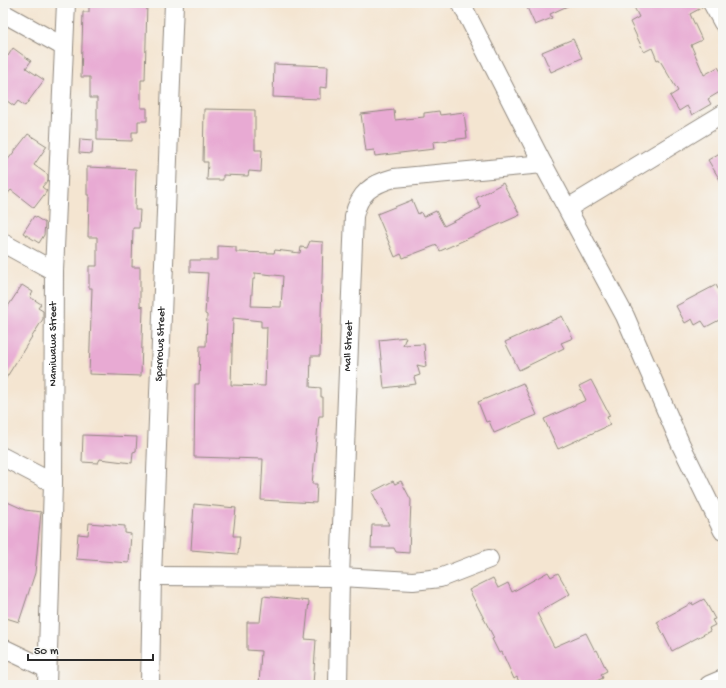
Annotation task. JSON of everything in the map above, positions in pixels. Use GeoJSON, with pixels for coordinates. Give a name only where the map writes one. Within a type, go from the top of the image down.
{"type":"FeatureCollection","features":[{"type":"Feature","properties":{"kind":"street","name":"Namiwawa Street"},"geometry":{"type":"LineString","coordinates":[[47,677],[53,483],[54,272],[66,3]]}},
{"type":"Feature","properties":{"kind":"street","name":"Sparrows Street"},"geometry":{"type":"LineString","coordinates":[[150,685],[152,576],[174,3]]}},
{"type":"Feature","properties":{"kind":"street"},"geometry":{"type":"LineString","coordinates":[[461,3],[543,164],[625,316],[681,445],[723,531]]}},
{"type":"Feature","properties":{"kind":"street"},"geometry":{"type":"LineString","coordinates":[[712,3],[723,23]]}},
{"type":"Feature","properties":{"kind":"street"},"geometry":{"type":"LineString","coordinates":[[3,13],[64,47]]}},
{"type":"Feature","properties":{"kind":"street"},"geometry":{"type":"LineString","coordinates":[[568,208],[723,114]]}},
{"type":"Feature","properties":{"kind":"street","name":"Mall Street"},"geometry":{"type":"LineString","coordinates":[[338,685],[340,577],[354,216],[360,197],[381,181],[394,178],[543,164]]}},
{"type":"Feature","properties":{"kind":"street"},"geometry":{"type":"LineString","coordinates":[[3,243],[54,272]]}},
{"type":"Feature","properties":{"kind":"street"},"geometry":{"type":"LineString","coordinates":[[3,457],[53,483]]}},
{"type":"Feature","properties":{"kind":"street"},"geometry":{"type":"LineString","coordinates":[[152,576],[340,577],[413,581],[440,578],[489,559]]}},
{"type":"Feature","properties":{"kind":"street"},"geometry":{"type":"LineString","coordinates":[[3,648],[47,677]]}},
{"type":"Feature","properties":{"kind":"street"},"geometry":{"type":"LineString","coordinates":[[709,685],[723,680]]}},
{"type":"Feature","properties":{"kind":"building"},"geometry":{"type":"Polygon","coordinates":[[[89,3],[147,3],[145,80],[141,80],[141,108],[147,108],[147,121],[138,121],[138,132],[132,132],[132,141],[97,140],[97,98],[90,98],[90,77],[81,77],[83,12],[89,12],[89,3]]]}},
{"type":"Feature","properties":{"kind":"building"},"geometry":{"type":"Polygon","coordinates":[[[525,3],[574,3],[550,14],[552,18],[535,25],[525,3]]]}},
{"type":"Feature","properties":{"kind":"building"},"geometry":{"type":"Polygon","coordinates":[[[632,3],[702,3],[703,7],[690,14],[702,40],[691,45],[704,75],[718,67],[723,75],[723,90],[708,99],[711,104],[692,115],[687,106],[679,111],[670,96],[678,91],[659,59],[657,60],[652,48],[644,52],[630,22],[639,17],[632,3]]]}},
{"type":"Feature","properties":{"kind":"building"},"geometry":{"type":"Polygon","coordinates":[[[573,39],[582,58],[551,72],[542,52],[573,39]]]}},
{"type":"Feature","properties":{"kind":"building"},"geometry":{"type":"Polygon","coordinates":[[[13,48],[31,61],[26,68],[44,80],[25,106],[18,101],[14,106],[3,98],[3,52],[8,56],[13,48]]]}},
{"type":"Feature","properties":{"kind":"building"},"geometry":{"type":"Polygon","coordinates":[[[274,64],[328,66],[327,88],[320,87],[320,99],[273,97],[274,64]]]}},
{"type":"Feature","properties":{"kind":"building"},"geometry":{"type":"Polygon","coordinates":[[[204,109],[255,110],[255,150],[262,150],[261,172],[249,171],[248,176],[223,175],[223,180],[207,180],[208,162],[203,162],[204,109]]]}},
{"type":"Feature","properties":{"kind":"building"},"geometry":{"type":"Polygon","coordinates":[[[394,110],[395,120],[424,117],[424,113],[439,111],[440,115],[464,112],[467,138],[433,142],[434,149],[375,156],[374,150],[366,151],[361,114],[394,110]]]}},
{"type":"Feature","properties":{"kind":"building"},"geometry":{"type":"Polygon","coordinates":[[[28,134],[47,146],[34,165],[48,175],[48,180],[42,187],[47,191],[34,208],[11,190],[3,199],[3,166],[28,134]]]}},
{"type":"Feature","properties":{"kind":"building"},"geometry":{"type":"Polygon","coordinates":[[[80,139],[93,140],[92,154],[79,153],[80,139]]]}},
{"type":"Feature","properties":{"kind":"building"},"geometry":{"type":"Polygon","coordinates":[[[723,151],[723,185],[708,160],[723,151]]]}},
{"type":"Feature","properties":{"kind":"building"},"geometry":{"type":"Polygon","coordinates":[[[87,167],[136,169],[135,210],[140,210],[139,228],[133,228],[132,267],[140,267],[140,306],[143,307],[141,376],[89,374],[92,288],[89,288],[89,266],[97,266],[97,237],[88,237],[89,195],[87,195],[87,167]]]}},
{"type":"Feature","properties":{"kind":"building"},"geometry":{"type":"Polygon","coordinates":[[[503,183],[520,215],[440,251],[437,245],[403,258],[401,254],[395,257],[377,214],[412,200],[418,214],[421,212],[423,217],[436,211],[444,226],[481,208],[476,198],[503,183]]]}},
{"type":"Feature","properties":{"kind":"building"},"geometry":{"type":"Polygon","coordinates":[[[34,216],[45,223],[44,235],[39,243],[23,233],[34,216]]]}},
{"type":"Feature","properties":{"kind":"building"},"geometry":{"type":"Polygon","coordinates":[[[310,241],[323,242],[320,356],[311,356],[310,387],[321,388],[321,397],[323,397],[323,416],[319,416],[312,484],[317,484],[316,503],[261,500],[263,459],[194,457],[195,384],[199,384],[200,346],[206,346],[207,315],[205,314],[208,273],[190,272],[190,260],[218,260],[218,246],[236,247],[236,252],[274,253],[275,250],[300,253],[301,247],[307,248],[310,241]],[[255,273],[255,279],[253,279],[251,306],[281,307],[283,276],[255,273]],[[233,318],[231,385],[265,386],[267,327],[261,327],[261,321],[233,318]]]}},
{"type":"Feature","properties":{"kind":"building"},"geometry":{"type":"Polygon","coordinates":[[[22,285],[33,292],[30,297],[41,304],[38,308],[43,311],[43,319],[3,383],[3,314],[22,285]]]}},
{"type":"Feature","properties":{"kind":"building"},"geometry":{"type":"Polygon","coordinates":[[[716,285],[723,298],[723,318],[706,327],[702,321],[695,325],[692,319],[685,323],[676,306],[716,285]]]}},
{"type":"Feature","properties":{"kind":"building"},"geometry":{"type":"Polygon","coordinates":[[[562,316],[573,338],[561,343],[564,348],[519,370],[505,342],[562,316]]]}},
{"type":"Feature","properties":{"kind":"building"},"geometry":{"type":"Polygon","coordinates":[[[406,337],[403,345],[424,344],[426,367],[417,365],[420,375],[414,377],[416,384],[384,388],[379,340],[406,337]]]}},
{"type":"Feature","properties":{"kind":"building"},"geometry":{"type":"Polygon","coordinates":[[[591,380],[610,416],[607,417],[610,425],[558,449],[544,419],[586,400],[579,386],[591,380]]]}},
{"type":"Feature","properties":{"kind":"building"},"geometry":{"type":"Polygon","coordinates":[[[523,383],[537,415],[494,433],[489,421],[486,422],[478,402],[523,383]]]}},
{"type":"Feature","properties":{"kind":"building"},"geometry":{"type":"Polygon","coordinates":[[[83,435],[137,437],[136,451],[133,452],[132,463],[100,459],[98,463],[82,462],[83,435]]]}},
{"type":"Feature","properties":{"kind":"building"},"geometry":{"type":"Polygon","coordinates":[[[393,481],[395,484],[401,481],[411,500],[409,553],[396,552],[394,548],[371,548],[372,525],[389,525],[372,492],[393,481]]]}},
{"type":"Feature","properties":{"kind":"building"},"geometry":{"type":"Polygon","coordinates":[[[3,500],[25,510],[41,512],[35,573],[19,622],[3,617],[3,500]]]}},
{"type":"Feature","properties":{"kind":"building"},"geometry":{"type":"Polygon","coordinates":[[[194,504],[236,508],[233,536],[240,536],[238,554],[191,550],[194,504]]]}},
{"type":"Feature","properties":{"kind":"building"},"geometry":{"type":"Polygon","coordinates":[[[89,523],[125,526],[125,533],[131,534],[129,563],[76,559],[78,534],[88,535],[89,523]]]}},
{"type":"Feature","properties":{"kind":"building"},"geometry":{"type":"Polygon","coordinates":[[[548,572],[551,577],[558,573],[570,594],[537,613],[554,647],[586,633],[595,651],[597,650],[607,671],[601,674],[603,678],[588,685],[520,685],[517,677],[514,679],[502,652],[499,653],[492,639],[494,638],[469,590],[493,578],[498,588],[508,583],[512,592],[548,572]]]}},
{"type":"Feature","properties":{"kind":"building"},"geometry":{"type":"Polygon","coordinates":[[[263,596],[309,601],[305,639],[316,640],[313,685],[259,685],[261,651],[247,650],[247,622],[260,622],[263,596]]]}},
{"type":"Feature","properties":{"kind":"building"},"geometry":{"type":"Polygon","coordinates":[[[704,599],[715,619],[712,620],[715,625],[709,628],[710,631],[672,651],[657,622],[692,603],[693,605],[704,599]]]}}]}
